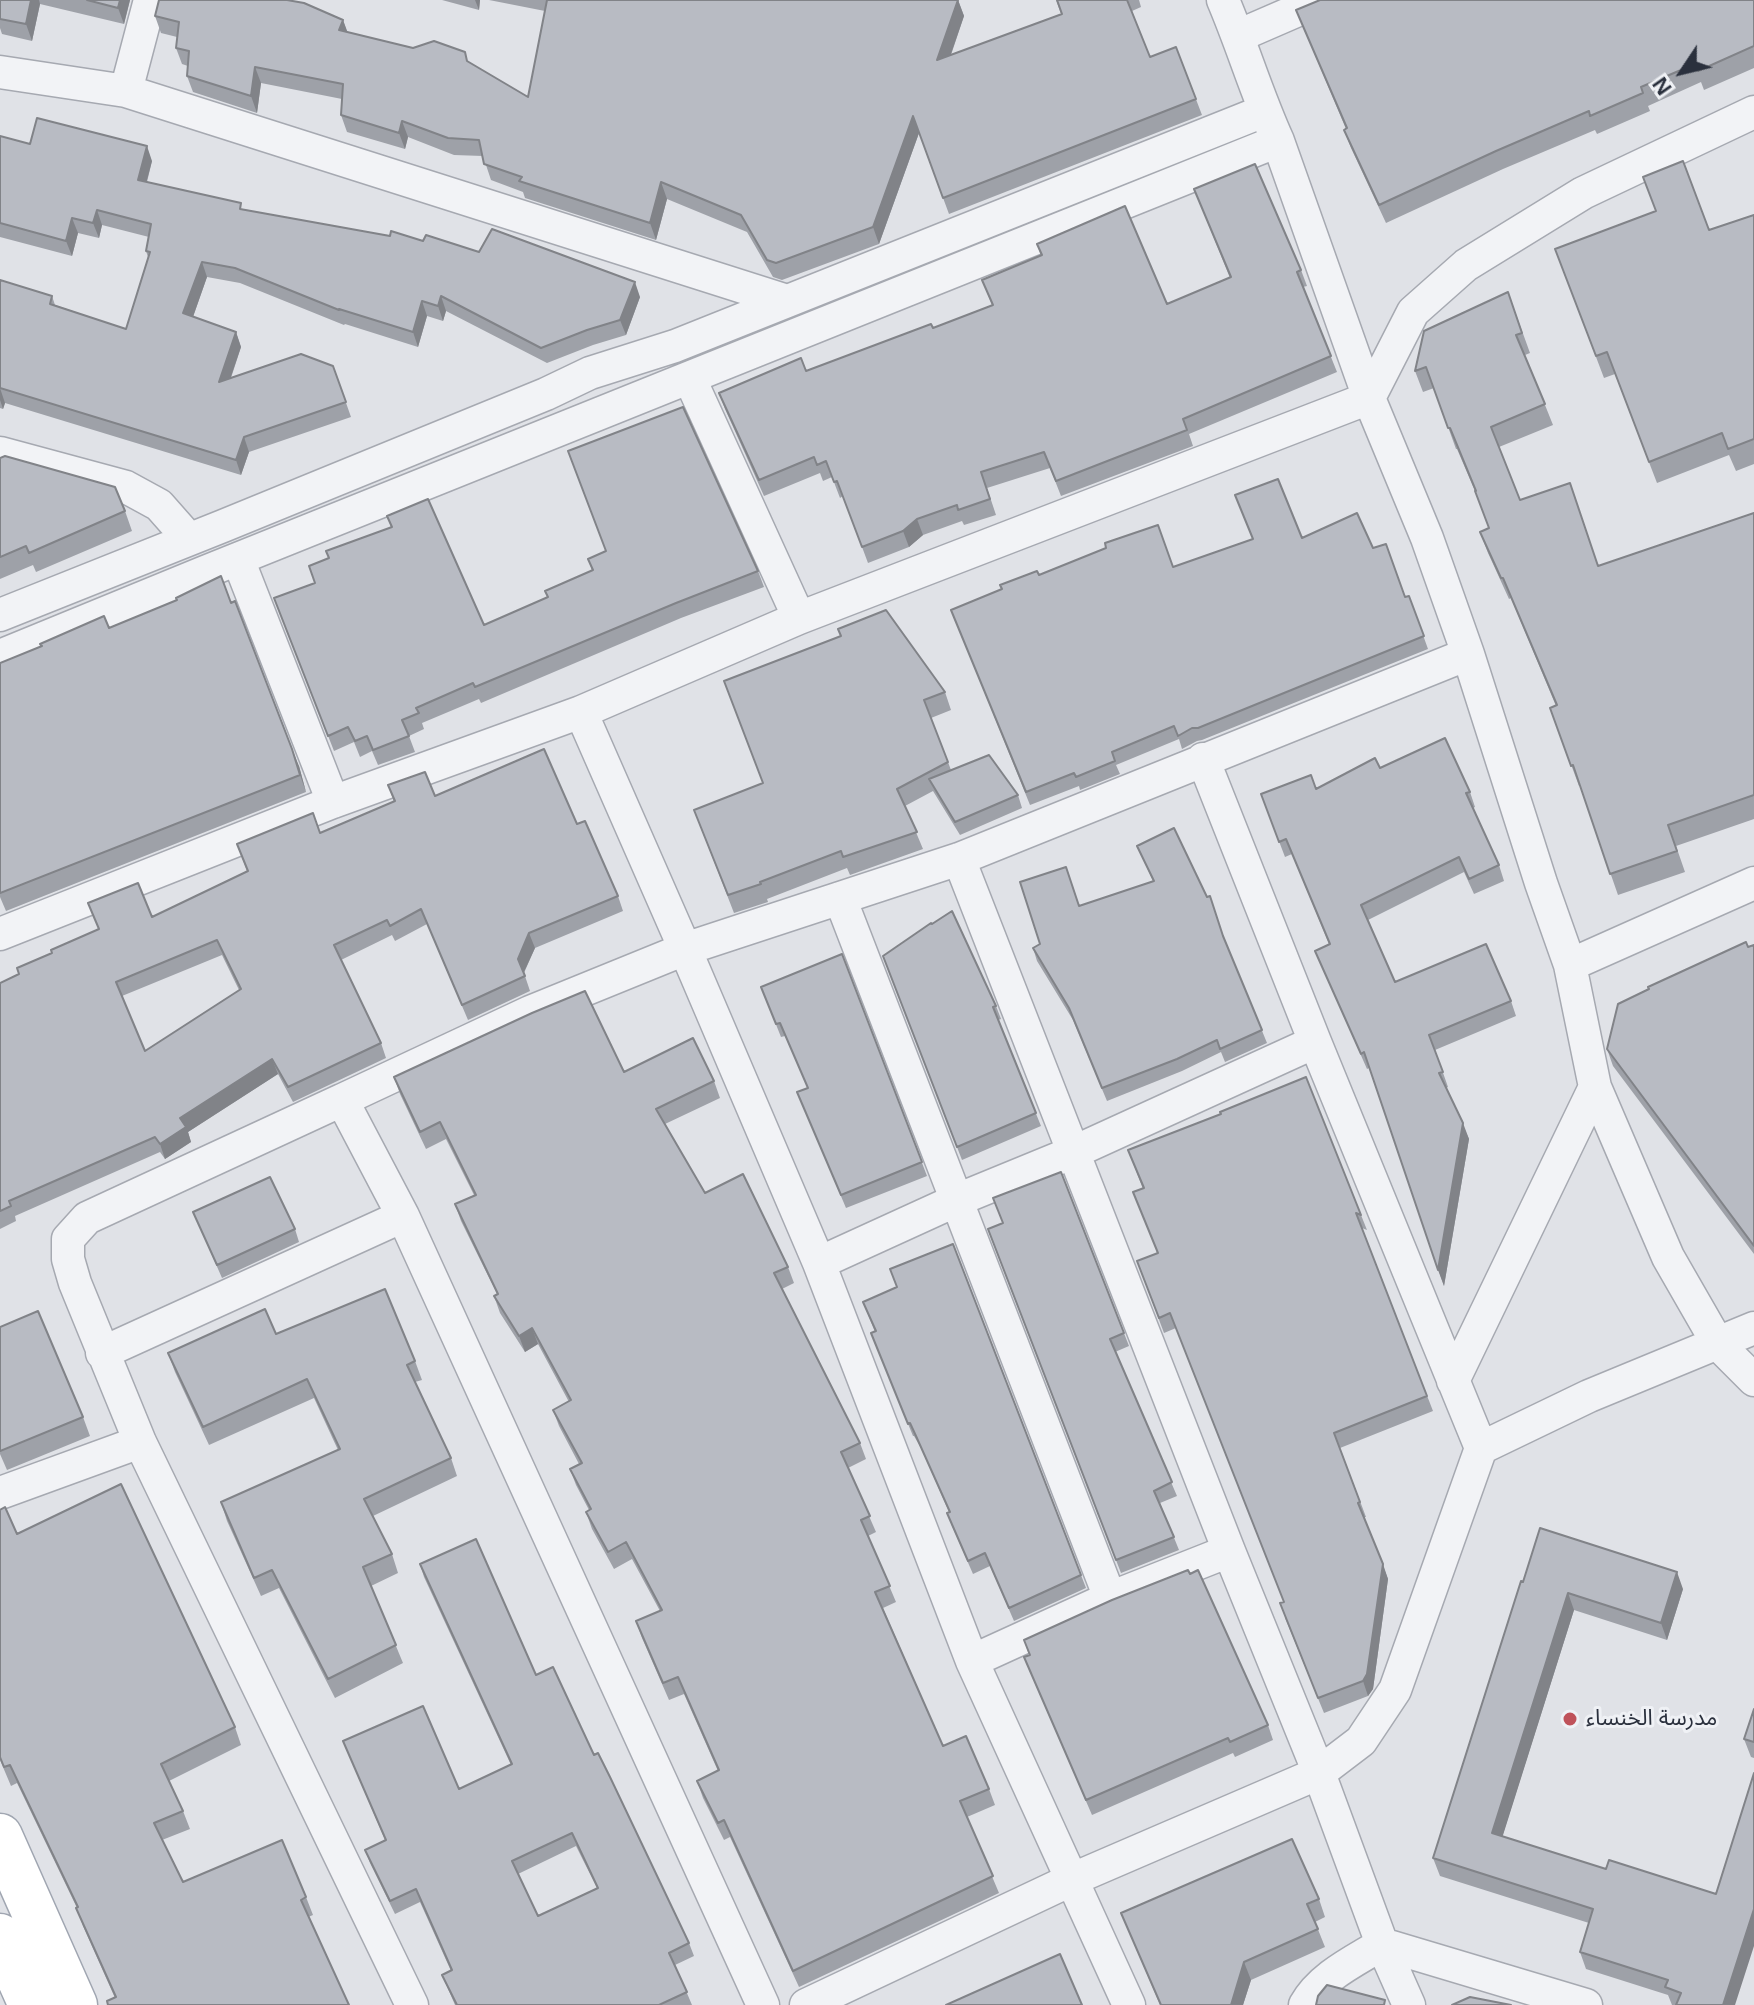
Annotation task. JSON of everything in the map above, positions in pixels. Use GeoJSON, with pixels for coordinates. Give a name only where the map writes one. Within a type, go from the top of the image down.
{"type":"FeatureCollection","features":[{"type":"Feature","properties":{"kind":"main road"},"geometry":{"type":"LineString","coordinates":[[0,1836],[75,2005]]}},
{"type":"Feature","properties":{"kind":"main road"},"geometry":{"type":"LineString","coordinates":[[0,1936],[31,2005]]}},
{"type":"Feature","properties":{"kind":"street"},"geometry":{"type":"LineString","coordinates":[[126,91],[150,0]]}},
{"type":"Feature","properties":{"kind":"street"},"geometry":{"type":"LineString","coordinates":[[1223,0],[1278,141],[1369,398],[1427,538],[1468,654],[1570,965],[1595,1087],[1668,1257],[1718,1344],[1754,1380]]}},
{"type":"Feature","properties":{"kind":"street"},"geometry":{"type":"LineString","coordinates":[[1238,36],[1321,0]]}},
{"type":"Feature","properties":{"kind":"street"},"geometry":{"type":"LineString","coordinates":[[0,72],[126,91],[787,301]]}},
{"type":"Feature","properties":{"kind":"street"},"geometry":{"type":"LineString","coordinates":[[0,615],[546,394],[590,373],[675,346],[1264,111]]}},
{"type":"Feature","properties":{"kind":"street"},"geometry":{"type":"LineString","coordinates":[[0,934],[333,802],[581,712],[799,618],[1369,398],[1413,312],[1466,265],[1583,193],[1754,112]]}},
{"type":"Feature","properties":{"kind":"street"},"geometry":{"type":"LineString","coordinates":[[0,656],[1278,141]]}},
{"type":"Feature","properties":{"kind":"street"},"geometry":{"type":"LineString","coordinates":[[690,379],[799,618]]}},
{"type":"Feature","properties":{"kind":"street"},"geometry":{"type":"LineString","coordinates":[[0,453],[126,487],[159,505],[189,539]]}},
{"type":"Feature","properties":{"kind":"street"},"geometry":{"type":"LineString","coordinates":[[238,559],[333,802]]}},
{"type":"Feature","properties":{"kind":"street"},"geometry":{"type":"LineString","coordinates":[[412,2005],[140,1442],[75,1283],[68,1259],[68,1239],[87,1218],[530,1012],[685,949],[959,859],[1468,654]]}},
{"type":"Feature","properties":{"kind":"street"},"geometry":{"type":"LineString","coordinates":[[581,712],[819,1263],[972,1661],[1129,2005]]}},
{"type":"Feature","properties":{"kind":"street"},"geometry":{"type":"LineString","coordinates":[[806,2005],[1073,1879],[1319,1773],[1361,1741],[1395,1690],[1481,1448],[1203,759]]}},
{"type":"Feature","properties":{"kind":"street"},"geometry":{"type":"LineString","coordinates":[[959,859],[1319,1773],[1382,1944],[1409,2005]]}},
{"type":"Feature","properties":{"kind":"street"},"geometry":{"type":"LineString","coordinates":[[1570,965],[1754,883]]}},
{"type":"Feature","properties":{"kind":"street"},"geometry":{"type":"LineString","coordinates":[[840,898],[1110,1598]]}},
{"type":"Feature","properties":{"kind":"street"},"geometry":{"type":"LineString","coordinates":[[819,1263],[1315,1042]]}},
{"type":"Feature","properties":{"kind":"street"},"geometry":{"type":"LineString","coordinates":[[1453,1381],[1595,1087]]}},
{"type":"Feature","properties":{"kind":"street"},"geometry":{"type":"LineString","coordinates":[[342,1100],[403,1216],[763,2005]]}},
{"type":"Feature","properties":{"kind":"street"},"geometry":{"type":"LineString","coordinates":[[102,1353],[403,1216]]}},
{"type":"Feature","properties":{"kind":"street"},"geometry":{"type":"LineString","coordinates":[[1481,1448],[1589,1396],[1754,1328]]}},
{"type":"Feature","properties":{"kind":"street"},"geometry":{"type":"LineString","coordinates":[[0,1493],[140,1442]]}},
{"type":"Feature","properties":{"kind":"street"},"geometry":{"type":"LineString","coordinates":[[972,1661],[1110,1598],[1229,1551]]}},
{"type":"Feature","properties":{"kind":"street"},"geometry":{"type":"LineString","coordinates":[[1305,2005],[1331,1976],[1382,1944],[1586,2005]]}},
{"type":"Feature","properties":{"kind":"building"},"geometry":{"type":"Polygon","coordinates":[[[0,0],[31,0],[26,24],[0,19],[0,0]]]}},
{"type":"Feature","properties":{"kind":"building"},"geometry":{"type":"Polygon","coordinates":[[[87,0],[120,0],[118,8],[87,0]]]}},
{"type":"Feature","properties":{"kind":"building"},"geometry":{"type":"Polygon","coordinates":[[[159,0],[287,0],[304,3],[343,20],[339,30],[413,48],[434,41],[465,52],[467,61],[528,97],[547,0],[958,0],[937,60],[1062,14],[1057,0],[1127,0],[1150,57],[1176,47],[1196,99],[943,198],[913,116],[873,227],[776,263],[767,260],[741,215],[661,182],[650,223],[519,181],[522,177],[484,164],[479,140],[448,138],[402,121],[399,133],[341,115],[343,84],[255,67],[251,96],[187,76],[189,51],[176,48],[179,22],[155,16],[159,0]]]}},
{"type":"Feature","properties":{"kind":"building"},"geometry":{"type":"Polygon","coordinates":[[[1320,0],[1754,0],[1754,46],[1698,71],[1695,64],[1641,87],[1643,93],[1590,116],[1589,111],[1379,205],[1344,130],[1347,128],[1296,10],[1320,0]]]}},
{"type":"Feature","properties":{"kind":"building"},"geometry":{"type":"Polygon","coordinates":[[[37,118],[147,146],[138,180],[241,203],[240,209],[390,236],[391,231],[423,241],[426,235],[479,252],[492,229],[635,282],[620,320],[541,348],[441,296],[438,306],[422,301],[413,332],[339,310],[235,268],[202,262],[183,313],[236,332],[219,382],[301,354],[333,366],[346,402],[244,437],[236,460],[0,388],[0,280],[52,296],[50,304],[126,329],[150,252],[146,251],[151,224],[97,210],[93,223],[72,218],[66,241],[0,223],[0,136],[30,144],[37,118]]]}},
{"type":"Feature","properties":{"kind":"building"},"geometry":{"type":"Polygon","coordinates":[[[1683,161],[1709,230],[1754,215],[1754,439],[1728,449],[1722,433],[1649,462],[1607,352],[1596,356],[1555,249],[1656,211],[1643,177],[1683,161]]]}},
{"type":"Feature","properties":{"kind":"building"},"geometry":{"type":"Polygon","coordinates":[[[1255,164],[1301,270],[1297,272],[1331,356],[1183,419],[1187,430],[1056,481],[1044,452],[981,472],[990,499],[958,510],[957,505],[917,519],[903,531],[862,547],[837,481],[834,482],[826,461],[817,465],[814,457],[759,480],[719,393],[801,358],[806,371],[931,324],[933,328],[993,305],[982,280],[1042,255],[1037,244],[1125,206],[1167,304],[1231,277],[1194,189],[1255,164]]]}},
{"type":"Feature","properties":{"kind":"building"},"geometry":{"type":"Polygon","coordinates":[[[1508,292],[1522,333],[1516,335],[1545,404],[1491,427],[1520,500],[1570,483],[1598,566],[1754,513],[1754,795],[1668,825],[1677,851],[1610,874],[1550,708],[1557,705],[1480,532],[1489,528],[1476,491],[1448,428],[1426,367],[1415,371],[1424,331],[1508,292]]]}},
{"type":"Feature","properties":{"kind":"building"},"geometry":{"type":"Polygon","coordinates":[[[683,407],[758,571],[475,687],[473,683],[416,708],[419,713],[402,720],[409,736],[373,750],[367,736],[355,741],[348,727],[328,736],[274,598],[315,583],[309,566],[329,558],[326,551],[392,527],[387,516],[428,499],[484,625],[548,597],[545,591],[593,570],[588,559],[606,551],[568,451],[683,407]]]}},
{"type":"Feature","properties":{"kind":"building"},"geometry":{"type":"Polygon","coordinates":[[[5,456],[115,487],[125,511],[29,553],[26,546],[0,557],[0,458],[5,456]]]}},
{"type":"Feature","properties":{"kind":"building"},"geometry":{"type":"Polygon","coordinates":[[[1278,479],[1302,538],[1357,513],[1373,548],[1386,544],[1405,597],[1409,596],[1424,636],[1178,736],[1174,726],[1112,752],[1115,761],[1026,792],[951,610],[1002,589],[1000,585],[1037,571],[1039,575],[1106,548],[1105,543],[1158,525],[1173,567],[1253,539],[1235,495],[1278,479]]]}},
{"type":"Feature","properties":{"kind":"building"},"geometry":{"type":"Polygon","coordinates":[[[221,576],[231,603],[235,601],[300,775],[0,893],[0,663],[104,616],[109,628],[177,600],[221,576]]]}},
{"type":"Feature","properties":{"kind":"building"},"geometry":{"type":"Polygon","coordinates":[[[886,610],[945,692],[924,700],[948,762],[897,789],[917,832],[843,857],[841,851],[728,895],[694,810],[763,783],[724,681],[841,636],[838,629],[886,610]]]}},
{"type":"Feature","properties":{"kind":"building"},"geometry":{"type":"Polygon","coordinates":[[[1445,738],[1499,865],[1469,879],[1459,857],[1361,905],[1395,982],[1486,944],[1511,1001],[1429,1035],[1443,1072],[1439,1073],[1463,1123],[1438,1270],[1364,1052],[1361,1054],[1315,951],[1330,944],[1286,839],[1279,842],[1261,794],[1311,775],[1316,789],[1375,758],[1380,768],[1445,738]]]}},
{"type":"Feature","properties":{"kind":"building"},"geometry":{"type":"Polygon","coordinates":[[[544,749],[577,824],[585,821],[618,896],[529,933],[518,959],[525,976],[462,1005],[421,909],[390,926],[387,920],[334,945],[381,1043],[288,1087],[272,1059],[180,1118],[186,1127],[160,1144],[155,1137],[9,1201],[11,1206],[0,1211],[0,983],[19,974],[17,968],[99,929],[88,903],[138,883],[152,917],[248,871],[237,844],[313,813],[320,833],[395,801],[388,785],[425,772],[435,796],[544,749]],[[217,940],[116,982],[145,1051],[241,989],[217,940]]]}},
{"type":"Feature","properties":{"kind":"building"},"geometry":{"type":"Polygon","coordinates":[[[989,755],[1018,795],[955,822],[929,779],[989,755]]]}},
{"type":"Feature","properties":{"kind":"building"},"geometry":{"type":"Polygon","coordinates":[[[1174,828],[1207,897],[1210,896],[1262,1030],[1220,1049],[1217,1040],[1102,1088],[1069,1008],[1033,948],[1040,944],[1020,882],[1066,867],[1079,906],[1154,881],[1137,846],[1174,828]]]}},
{"type":"Feature","properties":{"kind":"building"},"geometry":{"type":"Polygon","coordinates":[[[952,911],[996,1006],[993,1007],[1036,1113],[957,1147],[883,956],[952,911]]]}},
{"type":"Feature","properties":{"kind":"building"},"geometry":{"type":"Polygon","coordinates":[[[1746,942],[1748,947],[1754,945],[1754,1246],[1607,1049],[1618,1004],[1746,942]]]}},
{"type":"Feature","properties":{"kind":"building"},"geometry":{"type":"Polygon","coordinates":[[[842,954],[922,1162],[841,1195],[797,1092],[808,1088],[761,987],[842,954]]]}},
{"type":"Feature","properties":{"kind":"building"},"geometry":{"type":"Polygon","coordinates":[[[585,991],[624,1072],[693,1038],[714,1081],[656,1109],[705,1193],[743,1174],[788,1267],[774,1273],[860,1443],[841,1452],[870,1516],[861,1520],[890,1586],[875,1592],[943,1746],[966,1736],[989,1789],[960,1801],[993,1876],[793,1971],[724,1820],[718,1823],[697,1781],[719,1770],[678,1677],[663,1683],[636,1621],[662,1610],[626,1542],[608,1552],[586,1512],[591,1509],[570,1469],[582,1463],[553,1410],[571,1400],[532,1328],[519,1336],[494,1296],[498,1294],[455,1204],[476,1195],[440,1122],[420,1132],[394,1077],[585,991]]]}},
{"type":"Feature","properties":{"kind":"building"},"geometry":{"type":"Polygon","coordinates":[[[1306,1077],[1361,1215],[1356,1213],[1427,1396],[1334,1433],[1383,1564],[1367,1674],[1363,1681],[1318,1698],[1280,1603],[1284,1602],[1170,1313],[1159,1318],[1137,1261],[1158,1253],[1133,1192],[1144,1188],[1128,1150],[1306,1077]]]}},
{"type":"Feature","properties":{"kind":"building"},"geometry":{"type":"Polygon","coordinates":[[[1061,1172],[1124,1333],[1110,1339],[1172,1482],[1154,1491],[1174,1537],[1116,1560],[988,1229],[1003,1223],[993,1198],[1061,1172]]]}},
{"type":"Feature","properties":{"kind":"building"},"geometry":{"type":"Polygon","coordinates":[[[270,1177],[295,1229],[217,1265],[193,1212],[270,1177]]]}},
{"type":"Feature","properties":{"kind":"building"},"geometry":{"type":"Polygon","coordinates":[[[953,1244],[1081,1575],[1009,1608],[985,1553],[968,1561],[947,1513],[950,1512],[908,1424],[871,1333],[876,1331],[863,1302],[897,1287],[890,1269],[953,1244]]]}},
{"type":"Feature","properties":{"kind":"building"},"geometry":{"type":"Polygon","coordinates":[[[385,1289],[415,1361],[407,1365],[451,1458],[364,1499],[392,1554],[363,1567],[396,1645],[328,1679],[272,1570],[254,1578],[221,1502],[340,1449],[307,1379],[203,1427],[168,1353],[265,1309],[276,1334],[385,1289]]]}},
{"type":"Feature","properties":{"kind":"building"},"geometry":{"type":"Polygon","coordinates":[[[38,1311],[83,1417],[0,1451],[0,1327],[38,1311]]]}},
{"type":"Feature","properties":{"kind":"building"},"geometry":{"type":"Polygon","coordinates":[[[121,1484],[235,1727],[161,1764],[183,1811],[154,1823],[183,1882],[282,1840],[306,1897],[301,1900],[349,2005],[108,2005],[107,2001],[116,1997],[78,1907],[10,1765],[4,1767],[0,1757],[0,1510],[5,1507],[17,1534],[121,1484]]]}},
{"type":"Feature","properties":{"kind":"building"},"geometry":{"type":"Polygon","coordinates":[[[1540,1528],[1677,1572],[1661,1623],[1568,1593],[1492,1833],[1606,1869],[1609,1860],[1716,1894],[1754,1773],[1754,1909],[1723,2005],[1676,2005],[1681,1993],[1665,1987],[1668,1980],[1580,1952],[1593,1909],[1433,1858],[1540,1528]]]}},
{"type":"Feature","properties":{"kind":"building"},"geometry":{"type":"Polygon","coordinates":[[[476,1539],[536,1675],[553,1667],[594,1755],[598,1753],[610,1777],[689,1943],[669,1953],[687,1992],[659,2005],[457,2005],[442,1975],[452,1970],[416,1889],[390,1901],[365,1850],[386,1840],[343,1741],[423,1706],[459,1789],[512,1764],[420,1564],[476,1539]],[[572,1833],[512,1861],[538,1916],[598,1888],[572,1833]]]}},
{"type":"Feature","properties":{"kind":"building"},"geometry":{"type":"Polygon","coordinates":[[[1188,1570],[1190,1574],[1198,1570],[1268,1725],[1230,1742],[1228,1738],[1086,1800],[1024,1657],[1030,1655],[1024,1640],[1188,1570]]]}},
{"type":"Feature","properties":{"kind":"building"},"geometry":{"type":"Polygon","coordinates":[[[1754,1709],[1754,1742],[1744,1739],[1754,1709]]]}},
{"type":"Feature","properties":{"kind":"building"},"geometry":{"type":"Polygon","coordinates":[[[1292,1839],[1319,1899],[1307,1904],[1318,1929],[1244,1962],[1231,2005],[1161,2005],[1121,1913],[1292,1839]]]}},
{"type":"Feature","properties":{"kind":"building"},"geometry":{"type":"Polygon","coordinates":[[[1060,1954],[1082,2005],[946,2005],[1060,1954]]]}},
{"type":"Feature","properties":{"kind":"building"},"geometry":{"type":"Polygon","coordinates":[[[1327,1985],[1385,2000],[1384,2005],[1316,2005],[1318,1996],[1327,1985]]]}},
{"type":"Feature","properties":{"kind":"building"},"geometry":{"type":"Polygon","coordinates":[[[1470,1997],[1511,2005],[1452,2005],[1470,1997]]]}},
{"type":"Feature","properties":{"kind":"place","name":"مدرسة الخنساء"},"geometry":{"type":"Point","coordinates":[1570,1719]}}]}
